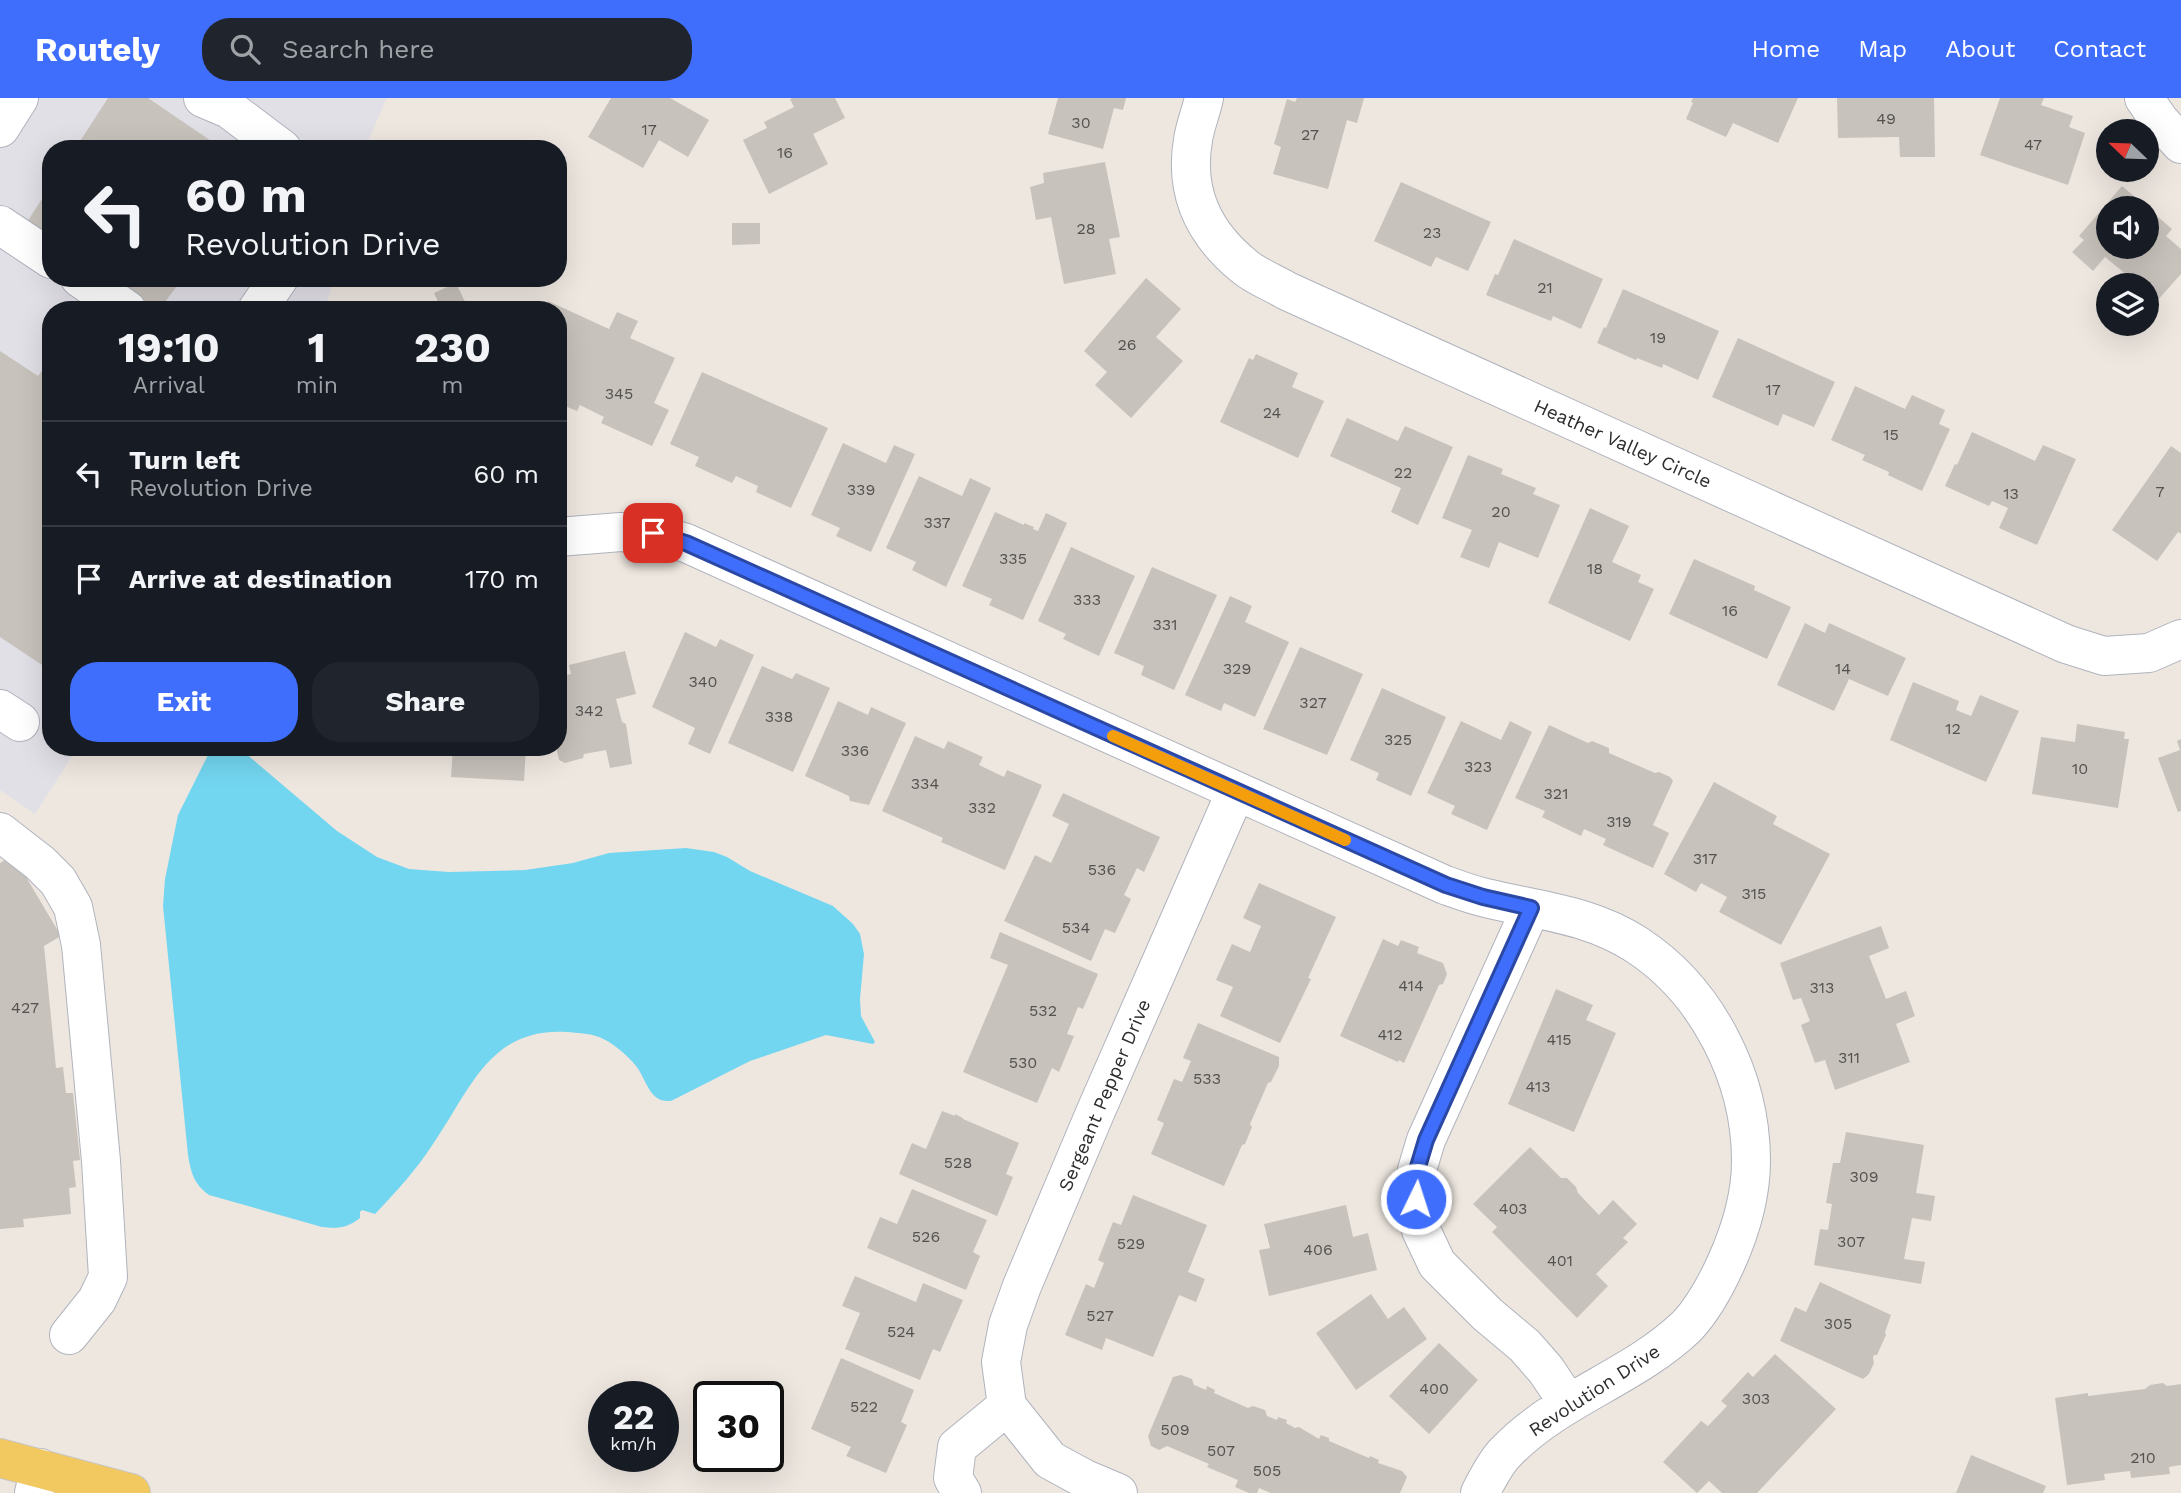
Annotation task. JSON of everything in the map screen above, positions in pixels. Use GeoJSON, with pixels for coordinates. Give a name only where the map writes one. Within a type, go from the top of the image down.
{"type":"FeatureCollection","features":[{"type":"Feature","properties":{"kind":"main road"},"geometry":{"type":"LineString","coordinates":[[0,1458],[37,1480],[131,1493]]}},
{"type":"Feature","properties":{"kind":"street"},"geometry":{"type":"LineString","coordinates":[[0,128],[19,98]]}},
{"type":"Feature","properties":{"kind":"street"},"geometry":{"type":"LineString","coordinates":[[203,98],[229,109],[270,140]]}},
{"type":"Feature","properties":{"kind":"street","name":"Heather Valley Circle"},"geometry":{"type":"LineString","coordinates":[[1205,98],[1193,140],[1193,188],[1198,208],[1214,238],[1247,269],[1300,296],[2066,644],[2104,656],[2149,653],[2181,639]]}},
{"type":"Feature","properties":{"kind":"street"},"geometry":{"type":"LineString","coordinates":[[2144,98],[2159,120],[2181,144]]}},
{"type":"Feature","properties":{"kind":"street"},"geometry":{"type":"LineString","coordinates":[[0,225],[42,253]]}},
{"type":"Feature","properties":{"kind":"street"},"geometry":{"type":"LineString","coordinates":[[93,287],[114,301]]}},
{"type":"Feature","properties":{"kind":"street","name":"Revolution Drive"},"geometry":{"type":"LineString","coordinates":[[567,536],[621,532],[653,533],[686,543],[1446,885],[1483,897],[1579,918],[1609,930],[1638,946],[1669,971],[1698,1002],[1718,1034],[1738,1077],[1746,1112],[1751,1161],[1746,1205],[1733,1248],[1714,1289],[1688,1324],[1631,1370],[1568,1403],[1534,1426],[1503,1454],[1480,1493]]}},
{"type":"Feature","properties":{"kind":"street","name":"Sergeant Pepper Drive"},"geometry":{"type":"LineString","coordinates":[[1007,1406],[1001,1362],[1008,1325],[1022,1286],[1236,791]]}},
{"type":"Feature","properties":{"kind":"street"},"geometry":{"type":"LineString","coordinates":[[0,832],[40,863],[58,881],[73,907],[81,945],[101,1161],[108,1277],[97,1300],[69,1335]]}},
{"type":"Feature","properties":{"kind":"street"},"geometry":{"type":"LineString","coordinates":[[1531,908],[1426,1140],[1417,1170],[1416,1199],[1421,1230],[1437,1264],[1487,1314],[1525,1346],[1546,1370],[1568,1403]]}},
{"type":"Feature","properties":{"kind":"street"},"geometry":{"type":"LineString","coordinates":[[962,1493],[953,1478],[957,1447],[1007,1406],[1050,1460],[1063,1484],[1118,1493]]}},
{"type":"Feature","properties":{"kind":"shaded area"},"geometry":{"type":"Polygon","coordinates":[[[0,98],[387,98],[368,140],[42,140],[42,287],[332,287],[327,301],[42,301],[42,756],[72,756],[35,814],[0,790],[0,98]]]}},
{"type":"Feature","properties":{"kind":"water"},"geometry":{"type":"Polygon","coordinates":[[[208,756],[249,756],[337,831],[377,857],[409,869],[449,872],[525,870],[573,863],[609,853],[686,848],[714,852],[750,871],[833,906],[853,924],[860,934],[864,954],[861,1016],[875,1042],[873,1044],[826,1035],[750,1061],[671,1101],[664,1101],[649,1090],[632,1062],[604,1039],[579,1033],[540,1033],[518,1040],[500,1051],[485,1066],[420,1162],[375,1214],[362,1210],[360,1218],[351,1224],[338,1228],[322,1227],[209,1195],[194,1178],[188,1155],[163,906],[165,879],[178,815],[208,756]]]}},
{"type":"Feature","properties":{"kind":"building"},"geometry":{"type":"Polygon","coordinates":[[[108,98],[148,98],[210,140],[81,140],[108,98]]]}},
{"type":"Feature","properties":{"kind":"building"},"geometry":{"type":"Polygon","coordinates":[[[611,98],[670,98],[709,120],[688,157],[659,140],[643,168],[588,137],[611,98]]]}},
{"type":"Feature","properties":{"kind":"building"},"geometry":{"type":"Polygon","coordinates":[[[835,98],[845,118],[813,134],[828,164],[769,194],[743,140],[767,128],[764,122],[794,107],[790,99],[835,98]]]}},
{"type":"Feature","properties":{"kind":"building"},"geometry":{"type":"Polygon","coordinates":[[[1058,98],[1126,98],[1123,110],[1114,108],[1103,149],[1048,134],[1058,98]]]}},
{"type":"Feature","properties":{"kind":"building"},"geometry":{"type":"Polygon","coordinates":[[[1297,98],[1364,98],[1357,123],[1347,120],[1328,189],[1273,174],[1281,147],[1274,144],[1287,99],[1295,102],[1297,98]]]}},
{"type":"Feature","properties":{"kind":"building"},"geometry":{"type":"Polygon","coordinates":[[[1693,98],[1798,98],[1778,143],[1733,123],[1726,137],[1686,119],[1693,98]]]}},
{"type":"Feature","properties":{"kind":"building"},"geometry":{"type":"Polygon","coordinates":[[[1837,98],[1934,98],[1935,157],[1900,157],[1899,137],[1838,138],[1837,98]]]}},
{"type":"Feature","properties":{"kind":"building"},"geometry":{"type":"Polygon","coordinates":[[[2000,98],[2044,98],[2041,105],[2073,116],[2069,127],[2085,133],[2068,185],[1980,155],[2000,98]]]}},
{"type":"Feature","properties":{"kind":"building"},"geometry":{"type":"Polygon","coordinates":[[[1105,162],[1120,237],[1109,239],[1116,274],[1064,284],[1051,217],[1036,220],[1030,187],[1044,183],[1043,173],[1105,162]]]}},
{"type":"Feature","properties":{"kind":"building"},"geometry":{"type":"Polygon","coordinates":[[[1401,182],[1491,222],[1468,271],[1436,257],[1431,267],[1374,241],[1401,182]]]}},
{"type":"Feature","properties":{"kind":"building"},"geometry":{"type":"Polygon","coordinates":[[[2122,186],[2134,196],[2113,196],[2122,186]]]}},
{"type":"Feature","properties":{"kind":"building"},"geometry":{"type":"Polygon","coordinates":[[[42,199],[42,232],[27,222],[42,199]]]}},
{"type":"Feature","properties":{"kind":"building"},"geometry":{"type":"Polygon","coordinates":[[[2096,216],[2096,259],[2103,259],[2093,271],[2072,252],[2084,240],[2079,236],[2096,216]]]}},
{"type":"Feature","properties":{"kind":"building"},"geometry":{"type":"Polygon","coordinates":[[[2159,218],[2172,229],[2166,236],[2181,249],[2181,274],[2159,299],[2159,273],[2124,273],[2107,259],[2159,259],[2159,218]]]}},
{"type":"Feature","properties":{"kind":"building"},"geometry":{"type":"Polygon","coordinates":[[[732,223],[760,223],[760,244],[732,245],[732,223]]]}},
{"type":"Feature","properties":{"kind":"building"},"geometry":{"type":"Polygon","coordinates":[[[1514,239],[1603,279],[1581,329],[1553,316],[1551,321],[1486,295],[1514,239]]]}},
{"type":"Feature","properties":{"kind":"building"},"geometry":{"type":"Polygon","coordinates":[[[1146,278],[1181,309],[1156,337],[1183,361],[1131,418],[1095,385],[1107,372],[1084,351],[1146,278]]]}},
{"type":"Feature","properties":{"kind":"building"},"geometry":{"type":"Polygon","coordinates":[[[124,287],[176,287],[166,301],[146,301],[124,287]]]}},
{"type":"Feature","properties":{"kind":"building"},"geometry":{"type":"Polygon","coordinates":[[[447,287],[458,287],[465,301],[438,301],[434,293],[447,287]]]}},
{"type":"Feature","properties":{"kind":"building"},"geometry":{"type":"Polygon","coordinates":[[[1623,289],[1719,331],[1698,380],[1663,364],[1662,368],[1637,358],[1636,360],[1597,343],[1623,289]]]}},
{"type":"Feature","properties":{"kind":"building"},"geometry":{"type":"Polygon","coordinates":[[[567,310],[609,329],[617,312],[638,321],[630,338],[675,358],[654,403],[669,410],[652,446],[601,423],[604,417],[580,405],[577,411],[567,407],[567,310]]]}},
{"type":"Feature","properties":{"kind":"building"},"geometry":{"type":"Polygon","coordinates":[[[1738,338],[1835,382],[1814,427],[1783,414],[1778,426],[1712,397],[1738,338]]]}},
{"type":"Feature","properties":{"kind":"building"},"geometry":{"type":"Polygon","coordinates":[[[0,351],[38,376],[42,370],[42,665],[0,637],[0,351]]]}},
{"type":"Feature","properties":{"kind":"building"},"geometry":{"type":"Polygon","coordinates":[[[1256,354],[1298,373],[1292,387],[1324,401],[1298,458],[1220,422],[1249,358],[1253,360],[1256,354]]]}},
{"type":"Feature","properties":{"kind":"building"},"geometry":{"type":"Polygon","coordinates":[[[702,372],[828,428],[791,508],[756,492],[758,486],[736,476],[732,483],[695,466],[699,457],[670,444],[702,372]]]}},
{"type":"Feature","properties":{"kind":"building"},"geometry":{"type":"Polygon","coordinates":[[[1855,386],[1905,409],[1912,395],[1945,410],[1939,424],[1950,429],[1922,491],[1862,460],[1865,455],[1831,440],[1855,386]]]}},
{"type":"Feature","properties":{"kind":"building"},"geometry":{"type":"Polygon","coordinates":[[[1347,418],[1398,441],[1405,426],[1453,447],[1418,525],[1391,512],[1401,488],[1330,456],[1347,418]]]}},
{"type":"Feature","properties":{"kind":"building"},"geometry":{"type":"Polygon","coordinates":[[[1972,432],[2035,461],[2043,445],[2076,459],[2037,545],[1999,528],[2008,508],[1992,501],[1989,506],[1945,486],[1972,432]]]}},
{"type":"Feature","properties":{"kind":"building"},"geometry":{"type":"Polygon","coordinates":[[[843,443],[886,463],[894,445],[915,454],[871,552],[836,536],[840,528],[811,515],[843,443]]]}},
{"type":"Feature","properties":{"kind":"building"},"geometry":{"type":"Polygon","coordinates":[[[2171,446],[2181,453],[2181,534],[2178,532],[2157,561],[2112,530],[2171,446]]]}},
{"type":"Feature","properties":{"kind":"building"},"geometry":{"type":"Polygon","coordinates":[[[1468,455],[1503,469],[1501,474],[1536,488],[1533,494],[1560,505],[1538,558],[1499,542],[1489,568],[1460,557],[1472,530],[1442,518],[1468,455]]]}},
{"type":"Feature","properties":{"kind":"building"},"geometry":{"type":"Polygon","coordinates":[[[919,476],[962,496],[970,478],[991,488],[946,587],[912,570],[916,562],[886,548],[919,476]]]}},
{"type":"Feature","properties":{"kind":"building"},"geometry":{"type":"Polygon","coordinates":[[[1590,508],[1629,526],[1612,562],[1641,575],[1638,582],[1654,589],[1630,641],[1548,603],[1590,508]]]}},
{"type":"Feature","properties":{"kind":"building"},"geometry":{"type":"Polygon","coordinates":[[[995,512],[1038,531],[1046,513],[1067,523],[1023,620],[989,605],[992,599],[962,586],[995,512]]]}},
{"type":"Feature","properties":{"kind":"building"},"geometry":{"type":"Polygon","coordinates":[[[1071,547],[1135,576],[1099,656],[1063,639],[1066,634],[1038,621],[1071,547]]]}},
{"type":"Feature","properties":{"kind":"building"},"geometry":{"type":"Polygon","coordinates":[[[1694,559],[1755,586],[1754,590],[1791,607],[1767,659],[1669,614],[1694,559]]]}},
{"type":"Feature","properties":{"kind":"building"},"geometry":{"type":"Polygon","coordinates":[[[1152,567],[1217,595],[1174,690],[1141,675],[1144,666],[1114,653],[1152,567]]]}},
{"type":"Feature","properties":{"kind":"building"},"geometry":{"type":"Polygon","coordinates":[[[1230,596],[1252,606],[1245,622],[1289,642],[1255,717],[1224,703],[1221,711],[1185,695],[1230,596]]]}},
{"type":"Feature","properties":{"kind":"building"},"geometry":{"type":"Polygon","coordinates":[[[1805,623],[1825,633],[1829,623],[1906,658],[1888,696],[1849,679],[1834,711],[1777,685],[1805,623]]]}},
{"type":"Feature","properties":{"kind":"building"},"geometry":{"type":"Polygon","coordinates":[[[685,632],[716,647],[720,639],[754,655],[710,754],[688,744],[695,728],[652,707],[685,632]]]}},
{"type":"Feature","properties":{"kind":"building"},"geometry":{"type":"Polygon","coordinates":[[[1300,647],[1363,674],[1327,755],[1263,729],[1300,647]]]}},
{"type":"Feature","properties":{"kind":"building"},"geometry":{"type":"Polygon","coordinates":[[[625,651],[636,694],[616,699],[622,722],[626,724],[632,764],[610,768],[606,750],[584,754],[583,758],[565,763],[559,760],[558,756],[567,756],[567,675],[571,674],[569,665],[625,651]]]}},
{"type":"Feature","properties":{"kind":"building"},"geometry":{"type":"Polygon","coordinates":[[[762,666],[792,679],[796,673],[830,688],[793,772],[728,743],[762,666]]]}},
{"type":"Feature","properties":{"kind":"building"},"geometry":{"type":"Polygon","coordinates":[[[1913,682],[1959,701],[1956,710],[1971,716],[1980,695],[2019,711],[1986,782],[1890,740],[1913,682]]]}},
{"type":"Feature","properties":{"kind":"building"},"geometry":{"type":"Polygon","coordinates":[[[1382,688],[1446,717],[1411,796],[1376,780],[1379,773],[1350,760],[1382,688]]]}},
{"type":"Feature","properties":{"kind":"building"},"geometry":{"type":"Polygon","coordinates":[[[838,701],[868,715],[871,707],[906,723],[869,805],[850,801],[849,796],[805,776],[838,701]]]}},
{"type":"Feature","properties":{"kind":"building"},"geometry":{"type":"Polygon","coordinates":[[[1461,721],[1501,740],[1510,721],[1532,732],[1487,830],[1451,814],[1455,806],[1427,793],[1461,721]]]}},
{"type":"Feature","properties":{"kind":"building"},"geometry":{"type":"Polygon","coordinates":[[[2077,724],[2125,732],[2124,739],[2129,739],[2118,808],[2032,794],[2041,737],[2075,742],[2077,724]]]}},
{"type":"Feature","properties":{"kind":"building"},"geometry":{"type":"Polygon","coordinates":[[[1549,725],[1588,743],[1592,741],[1609,748],[1609,753],[1655,773],[1659,772],[1673,781],[1653,825],[1669,833],[1653,868],[1603,845],[1606,839],[1584,829],[1581,836],[1542,817],[1545,811],[1515,798],[1549,725]]]}},
{"type":"Feature","properties":{"kind":"building"},"geometry":{"type":"Polygon","coordinates":[[[915,736],[944,749],[948,741],[983,757],[979,765],[1004,777],[1007,770],[1042,785],[1005,870],[941,842],[943,838],[882,811],[915,736]]]}},
{"type":"Feature","properties":{"kind":"building"},"geometry":{"type":"Polygon","coordinates":[[[2181,739],[2181,811],[2178,812],[2158,758],[2180,750],[2177,741],[2181,739]]]}},
{"type":"Feature","properties":{"kind":"building"},"geometry":{"type":"Polygon","coordinates":[[[452,756],[525,756],[524,781],[451,777],[452,756]]]}},
{"type":"Feature","properties":{"kind":"building"},"geometry":{"type":"Polygon","coordinates":[[[1714,782],[1777,816],[1773,824],[1830,854],[1781,945],[1719,912],[1727,897],[1701,883],[1696,892],[1664,874],[1714,782]]]}},
{"type":"Feature","properties":{"kind":"building"},"geometry":{"type":"Polygon","coordinates":[[[1063,793],[1160,837],[1144,872],[1137,868],[1124,895],[1131,899],[1115,933],[1105,929],[1091,961],[1004,921],[1035,855],[1051,863],[1069,824],[1052,816],[1063,793]]]}},
{"type":"Feature","properties":{"kind":"building"},"geometry":{"type":"Polygon","coordinates":[[[13,855],[61,936],[44,946],[56,1068],[63,1067],[66,1093],[73,1093],[80,1160],[73,1161],[76,1187],[69,1188],[71,1214],[23,1219],[24,1227],[0,1229],[0,863],[13,855]]]}},
{"type":"Feature","properties":{"kind":"building"},"geometry":{"type":"Polygon","coordinates":[[[1259,883],[1336,917],[1308,978],[1311,979],[1280,1043],[1220,1016],[1233,987],[1216,980],[1232,944],[1250,952],[1261,926],[1243,918],[1259,883]]]}},
{"type":"Feature","properties":{"kind":"building"},"geometry":{"type":"Polygon","coordinates":[[[1881,926],[1889,948],[1869,956],[1886,999],[1906,991],[1915,1016],[1896,1024],[1910,1062],[1835,1090],[1825,1060],[1815,1063],[1801,1025],[1810,1021],[1801,998],[1793,1000],[1780,963],[1881,926]]]}},
{"type":"Feature","properties":{"kind":"building"},"geometry":{"type":"Polygon","coordinates":[[[1000,932],[1098,974],[1083,1009],[1078,1007],[1067,1034],[1074,1036],[1059,1072],[1052,1068],[1037,1103],[963,1072],[1008,965],[990,958],[1000,932]]]}},
{"type":"Feature","properties":{"kind":"building"},"geometry":{"type":"Polygon","coordinates":[[[1383,939],[1398,946],[1401,940],[1419,947],[1417,953],[1443,963],[1447,974],[1443,984],[1439,985],[1404,1063],[1340,1036],[1383,939]]]}},
{"type":"Feature","properties":{"kind":"building"},"geometry":{"type":"Polygon","coordinates":[[[1556,989],[1593,1005],[1586,1020],[1616,1033],[1574,1132],[1508,1104],[1556,989]]]}},
{"type":"Feature","properties":{"kind":"building"},"geometry":{"type":"Polygon","coordinates":[[[1198,1023],[1279,1057],[1279,1066],[1268,1083],[1250,1124],[1252,1127],[1245,1144],[1242,1145],[1224,1186],[1151,1154],[1164,1123],[1157,1120],[1174,1079],[1182,1082],[1191,1061],[1183,1058],[1198,1023]]]}},
{"type":"Feature","properties":{"kind":"building"},"geometry":{"type":"Polygon","coordinates":[[[942,1111],[955,1114],[1019,1143],[1006,1174],[1013,1177],[997,1216],[899,1174],[912,1143],[926,1149],[942,1111]]]}},
{"type":"Feature","properties":{"kind":"building"},"geometry":{"type":"Polygon","coordinates":[[[1846,1132],[1924,1145],[1916,1193],[1935,1196],[1931,1221],[1912,1218],[1904,1259],[1925,1262],[1921,1284],[1814,1265],[1820,1229],[1828,1230],[1832,1204],[1826,1203],[1833,1163],[1840,1163],[1846,1132]]]}},
{"type":"Feature","properties":{"kind":"building"},"geometry":{"type":"Polygon","coordinates":[[[1530,1147],[1561,1178],[1567,1178],[1599,1215],[1613,1200],[1637,1224],[1623,1238],[1628,1242],[1596,1274],[1608,1286],[1577,1318],[1492,1232],[1497,1227],[1473,1204],[1530,1147]]]}},
{"type":"Feature","properties":{"kind":"building"},"geometry":{"type":"Polygon","coordinates":[[[912,1189],[987,1220],[973,1252],[980,1256],[966,1290],[867,1248],[880,1217],[897,1224],[912,1189]]]}},
{"type":"Feature","properties":{"kind":"building"},"geometry":{"type":"Polygon","coordinates":[[[1133,1195],[1207,1225],[1188,1272],[1205,1279],[1196,1302],[1179,1295],[1153,1357],[1106,1338],[1102,1350],[1065,1335],[1086,1284],[1094,1288],[1104,1263],[1098,1260],[1113,1222],[1121,1225],[1133,1195]]]}},
{"type":"Feature","properties":{"kind":"building"},"geometry":{"type":"Polygon","coordinates":[[[1346,1205],[1353,1237],[1368,1233],[1377,1270],[1269,1296],[1259,1250],[1270,1248],[1264,1224],[1346,1205]]]}},
{"type":"Feature","properties":{"kind":"building"},"geometry":{"type":"Polygon","coordinates":[[[855,1276],[916,1302],[923,1283],[963,1300],[940,1352],[933,1349],[920,1380],[845,1349],[860,1313],[842,1306],[855,1276]]]}},
{"type":"Feature","properties":{"kind":"building"},"geometry":{"type":"Polygon","coordinates":[[[1820,1282],[1891,1315],[1886,1335],[1877,1355],[1874,1355],[1874,1363],[1869,1374],[1863,1379],[1780,1341],[1795,1307],[1806,1312],[1820,1282]]]}},
{"type":"Feature","properties":{"kind":"building"},"geometry":{"type":"Polygon","coordinates":[[[1371,1294],[1388,1319],[1404,1307],[1427,1339],[1356,1390],[1316,1333],[1371,1294]]]}},
{"type":"Feature","properties":{"kind":"building"},"geometry":{"type":"Polygon","coordinates":[[[1439,1343],[1478,1380],[1429,1434],[1389,1396],[1439,1343]]]}},
{"type":"Feature","properties":{"kind":"building"},"geometry":{"type":"Polygon","coordinates":[[[1775,1354],[1836,1409],[1757,1493],[1722,1493],[1709,1481],[1697,1493],[1663,1462],[1701,1421],[1708,1426],[1727,1406],[1721,1401],[1748,1372],[1753,1377],[1775,1354]]]}},
{"type":"Feature","properties":{"kind":"building"},"geometry":{"type":"Polygon","coordinates":[[[841,1358],[914,1390],[901,1422],[907,1425],[886,1473],[846,1456],[851,1447],[811,1429],[841,1358]]]}},
{"type":"Feature","properties":{"kind":"building"},"geometry":{"type":"Polygon","coordinates":[[[1181,1375],[1192,1379],[1194,1385],[1206,1390],[1207,1386],[1215,1390],[1214,1393],[1248,1408],[1253,1406],[1265,1410],[1267,1416],[1287,1420],[1286,1423],[1319,1439],[1321,1435],[1329,1438],[1329,1441],[1402,1471],[1407,1477],[1400,1493],[1271,1493],[1259,1488],[1257,1493],[1249,1493],[1235,1487],[1238,1480],[1207,1467],[1209,1464],[1167,1446],[1159,1450],[1151,1446],[1148,1436],[1173,1377],[1181,1375]]]}},
{"type":"Feature","properties":{"kind":"building"},"geometry":{"type":"Polygon","coordinates":[[[2163,1383],[2167,1386],[2181,1384],[2181,1465],[2169,1467],[2170,1474],[2131,1478],[2130,1471],[2104,1474],[2105,1480],[2067,1485],[2055,1398],[2145,1389],[2150,1385],[2163,1383]]]}},
{"type":"Feature","properties":{"kind":"building"},"geometry":{"type":"Polygon","coordinates":[[[1971,1455],[2046,1486],[2043,1493],[1956,1493],[1971,1455]]]}},
{"type":"Feature","properties":{"kind":"slow traffic"},"geometry":{"type":"LineString","coordinates":[[1113,736],[1345,840]]}},
{"type":"Feature","properties":{"kind":"route"},"geometry":{"type":"LineString","coordinates":[[653,533],[686,543],[1446,885],[1531,908],[1426,1140],[1417,1170],[1416,1199]]}}]}
